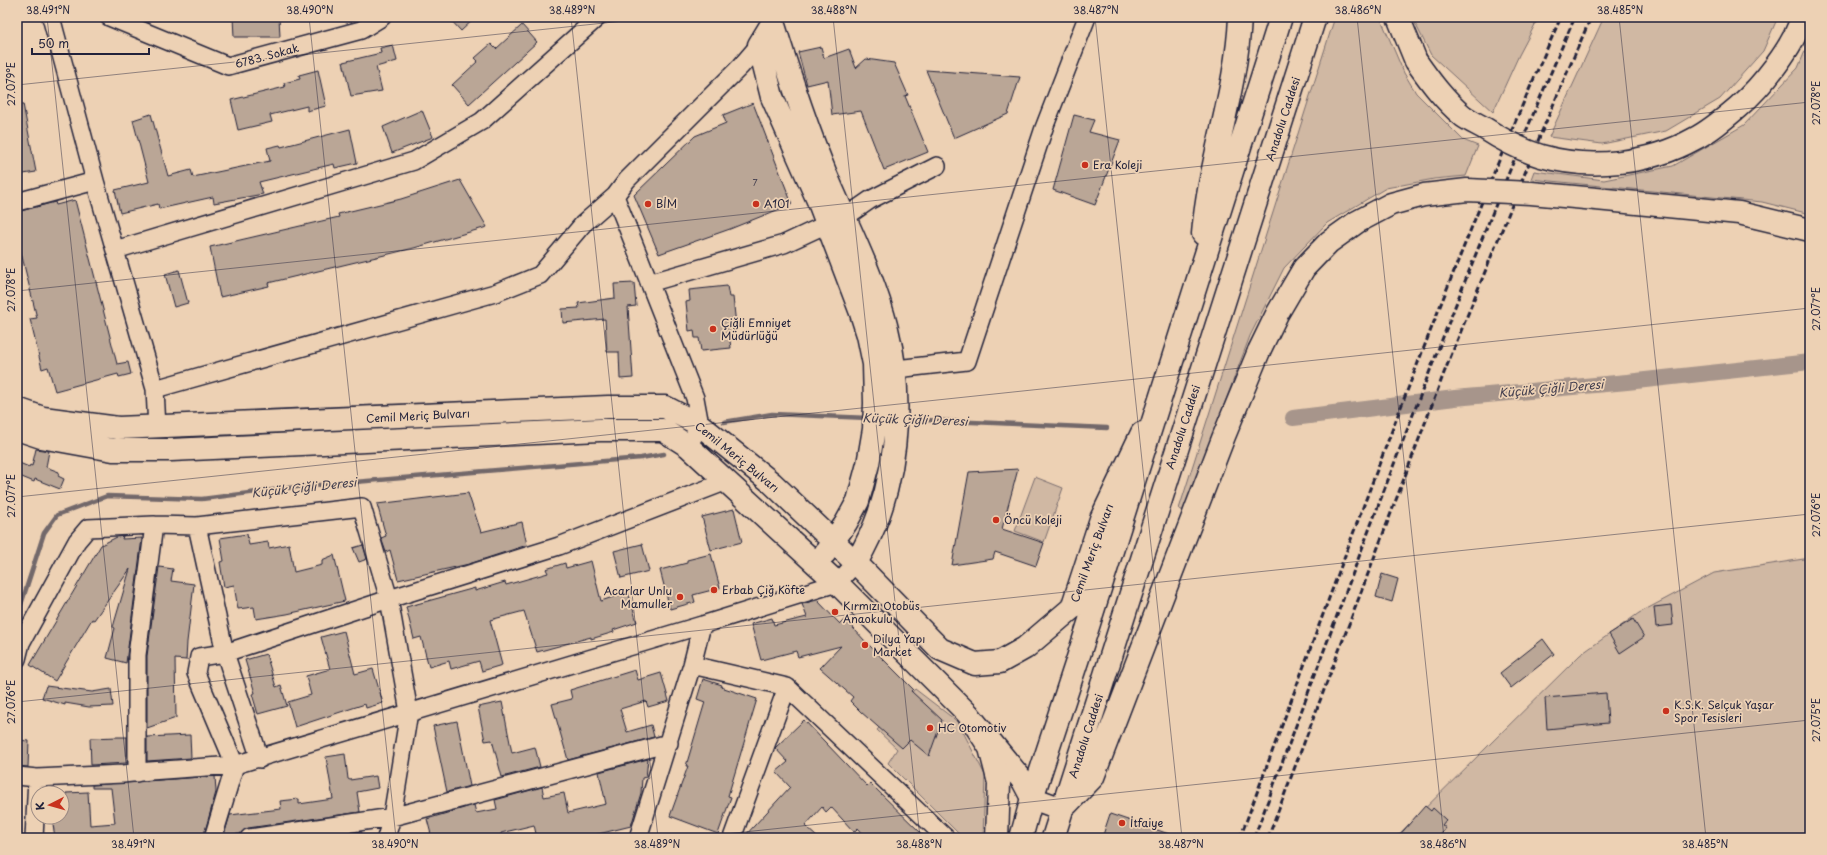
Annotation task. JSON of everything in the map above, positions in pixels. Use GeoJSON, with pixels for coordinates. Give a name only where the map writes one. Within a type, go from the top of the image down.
{"type":"FeatureCollection","features":[{"type":"Feature","properties":{"kind":"main road"},"geometry":{"type":"LineString","coordinates":[[1200,273],[1206,203],[1233,82],[1240,17]]}},
{"type":"Feature","properties":{"kind":"main road"},"geometry":{"type":"LineString","coordinates":[[1021,838],[1032,798],[1078,658],[1281,17]]}},
{"type":"Feature","properties":{"kind":"main road","name":"Anadolu Caddesi"},"geometry":{"type":"LineString","coordinates":[[1053,838],[1315,17]]}},
{"type":"Feature","properties":{"kind":"main road"},"geometry":{"type":"LineString","coordinates":[[1398,17],[1416,61],[1438,91],[1464,116],[1500,138],[1540,156],[1571,162],[1601,163],[1624,161],[1663,153],[1694,140],[1725,118],[1754,94],[1782,55],[1802,17]]}},
{"type":"Feature","properties":{"kind":"main road"},"geometry":{"type":"LineString","coordinates":[[772,20],[759,45],[772,97],[836,221],[876,292],[887,328],[896,369],[885,394],[858,501],[833,542],[816,564]]}},
{"type":"Feature","properties":{"kind":"main road"},"geometry":{"type":"LineString","coordinates":[[772,20],[789,76],[820,160],[868,335],[874,364],[885,394],[894,444],[884,499],[870,537],[856,563]]}},
{"type":"Feature","properties":{"kind":"main road"},"geometry":{"type":"LineString","coordinates":[[968,714],[1024,781],[1032,798],[1062,809],[1093,776],[1224,436],[1259,351],[1277,314],[1304,268],[1329,242],[1357,222],[1391,204],[1424,195],[1467,190],[1582,198],[1739,213],[1810,230]]}},
{"type":"Feature","properties":{"kind":"main road","name":"Cemil Meriç Bulvarı"},"geometry":{"type":"LineString","coordinates":[[17,409],[43,418],[118,428],[157,428],[608,407],[665,407],[700,425],[772,483],[856,563],[940,649],[975,664],[1000,662],[1025,648],[1072,608],[1101,519],[1162,392]]}},
{"type":"Feature","properties":{"kind":"main road","name":"Cemil Meriç Bulvarı"},"geometry":{"type":"LineString","coordinates":[[17,429],[41,437],[113,450],[172,450],[600,430],[663,430],[688,446],[837,583],[968,714]]}},
{"type":"Feature","properties":{"kind":"main road"},"geometry":{"type":"LineString","coordinates":[[968,714],[990,748],[999,783],[997,838]]}},
{"type":"Feature","properties":{"kind":"street"},"geometry":{"type":"LineString","coordinates":[[51,17],[95,181],[155,389],[157,428]]}},
{"type":"Feature","properties":{"kind":"street","name":"6783. Sokak"},"geometry":{"type":"LineString","coordinates":[[109,17],[228,66],[361,30],[382,17]]}},
{"type":"Feature","properties":{"kind":"street"},"geometry":{"type":"LineString","coordinates":[[115,250],[414,161],[482,121],[598,17]]}},
{"type":"Feature","properties":{"kind":"street"},"geometry":{"type":"LineString","coordinates":[[896,369],[967,361],[1044,128],[1087,17]]}},
{"type":"Feature","properties":{"kind":"street"},"geometry":{"type":"LineString","coordinates":[[155,389],[495,293],[540,275],[583,224],[615,196],[627,180],[741,66],[759,45]]}},
{"type":"Feature","properties":{"kind":"street"},"geometry":{"type":"LineString","coordinates":[[649,282],[784,244],[836,221],[870,200],[937,166]]}},
{"type":"Feature","properties":{"kind":"street"},"geometry":{"type":"LineString","coordinates":[[17,202],[95,181]]}},
{"type":"Feature","properties":{"kind":"street"},"geometry":{"type":"LineString","coordinates":[[615,196],[695,398],[700,425],[688,446]]}},
{"type":"Feature","properties":{"kind":"street"},"geometry":{"type":"LineString","coordinates":[[213,838],[235,765],[196,673],[199,657],[225,653],[389,599],[559,546],[726,481]]}},
{"type":"Feature","properties":{"kind":"street"},"geometry":{"type":"LineString","coordinates":[[17,659],[21,642],[77,541],[88,528],[154,525],[197,526],[362,507],[389,599],[409,712],[392,817],[386,838]]}},
{"type":"Feature","properties":{"kind":"street"},"geometry":{"type":"LineString","coordinates":[[137,773],[137,655],[154,525]]}},
{"type":"Feature","properties":{"kind":"street"},"geometry":{"type":"LineString","coordinates":[[197,526],[225,653],[260,759]]}},
{"type":"Feature","properties":{"kind":"street"},"geometry":{"type":"LineString","coordinates":[[17,776],[37,778],[137,773],[235,765],[260,759],[409,712],[702,625],[837,583],[856,563]]}},
{"type":"Feature","properties":{"kind":"street"},"geometry":{"type":"LineString","coordinates":[[638,838],[669,743],[702,625]]}},
{"type":"Feature","properties":{"kind":"street"},"geometry":{"type":"LineString","coordinates":[[692,665],[787,687],[946,838]]}},
{"type":"Feature","properties":{"kind":"street"},"geometry":{"type":"LineString","coordinates":[[732,838],[787,687]]}},
{"type":"Feature","properties":{"kind":"street"},"geometry":{"type":"LineString","coordinates":[[249,838],[392,817],[669,743]]}},
{"type":"Feature","properties":{"kind":"street"},"geometry":{"type":"LineString","coordinates":[[34,838],[37,778]]}},
{"type":"Feature","properties":{"kind":"shaded area"},"geometry":{"type":"Polygon","coordinates":[[[1335,17],[1380,17],[1404,73],[1416,93],[1463,140],[1478,146],[1466,176],[1434,179],[1386,188],[1327,223],[1284,268],[1250,336],[1184,511],[1179,509],[1335,17]]]}},
{"type":"Feature","properties":{"kind":"shaded area"},"geometry":{"type":"Polygon","coordinates":[[[1412,17],[1539,17],[1519,55],[1493,112],[1431,55],[1412,17]]]}},
{"type":"Feature","properties":{"kind":"shaded area"},"geometry":{"type":"Polygon","coordinates":[[[1604,17],[1778,17],[1763,51],[1720,99],[1666,131],[1602,144],[1549,137],[1604,17]]]}},
{"type":"Feature","properties":{"kind":"shaded area"},"geometry":{"type":"Polygon","coordinates":[[[1810,39],[1810,214],[1762,202],[1531,179],[1534,171],[1604,180],[1673,166],[1744,125],[1798,68],[1810,39]]]}},
{"type":"Feature","properties":{"kind":"shaded area"},"geometry":{"type":"Polygon","coordinates":[[[1035,477],[1063,488],[1044,542],[1015,531],[1035,477]]]}},
{"type":"Feature","properties":{"kind":"shaded area","name":"K.S.K. Selçuk Yaşar Spor Tesisleri"},"geometry":{"type":"Polygon","coordinates":[[[1810,558],[1810,838],[1395,838],[1580,655],[1639,613],[1714,573],[1810,558]]]}},
{"type":"Feature","properties":{"kind":"shaded area"},"geometry":{"type":"Polygon","coordinates":[[[915,689],[958,722],[985,775],[983,838],[963,838],[888,763],[897,749],[877,730],[915,689]]]}},
{"type":"Feature","properties":{"kind":"building"},"geometry":{"type":"Polygon","coordinates":[[[233,17],[279,17],[280,37],[234,37],[233,17]]]}},
{"type":"Feature","properties":{"kind":"building"},"geometry":{"type":"Polygon","coordinates":[[[448,17],[476,17],[461,31],[448,17]]]}},
{"type":"Feature","properties":{"kind":"building"},"geometry":{"type":"Polygon","coordinates":[[[522,25],[537,42],[469,104],[452,85],[478,61],[475,58],[491,44],[496,49],[522,25]]]}},
{"type":"Feature","properties":{"kind":"building"},"geometry":{"type":"Polygon","coordinates":[[[393,45],[397,61],[376,67],[382,91],[351,96],[343,62],[381,53],[380,48],[393,45]]]}},
{"type":"Feature","properties":{"kind":"building"},"geometry":{"type":"Polygon","coordinates":[[[821,47],[824,58],[849,49],[856,68],[866,59],[894,63],[908,95],[905,96],[928,152],[884,170],[861,111],[832,115],[828,80],[807,85],[798,52],[821,47]]]}},
{"type":"Feature","properties":{"kind":"building"},"geometry":{"type":"Polygon","coordinates":[[[318,70],[326,106],[307,111],[307,106],[270,115],[272,122],[238,130],[231,100],[285,87],[284,83],[300,79],[299,75],[318,70]]]}},
{"type":"Feature","properties":{"kind":"building"},"geometry":{"type":"Polygon","coordinates":[[[926,70],[1020,77],[1008,114],[954,138],[926,70]]]}},
{"type":"Feature","properties":{"kind":"building"},"geometry":{"type":"Polygon","coordinates":[[[753,103],[792,204],[730,229],[659,254],[634,195],[695,136],[726,123],[723,115],[753,103]]]}},
{"type":"Feature","properties":{"kind":"building"},"geometry":{"type":"Polygon","coordinates":[[[17,104],[23,104],[36,172],[17,175],[17,104]]]}},
{"type":"Feature","properties":{"kind":"building"},"geometry":{"type":"Polygon","coordinates":[[[422,110],[433,137],[392,153],[383,127],[422,110]]]}},
{"type":"Feature","properties":{"kind":"building"},"geometry":{"type":"Polygon","coordinates":[[[151,114],[168,176],[191,170],[193,177],[270,161],[267,148],[280,145],[281,147],[350,129],[357,163],[335,168],[334,164],[259,182],[263,194],[214,203],[213,197],[159,209],[158,204],[120,213],[115,190],[149,182],[133,120],[151,114]]]}},
{"type":"Feature","properties":{"kind":"building","name":"Era Koleji"},"geometry":{"type":"Polygon","coordinates":[[[1074,115],[1094,120],[1089,132],[1120,140],[1095,205],[1053,190],[1074,115]]]}},
{"type":"Feature","properties":{"kind":"building"},"geometry":{"type":"Polygon","coordinates":[[[460,180],[487,227],[414,248],[268,283],[269,286],[220,297],[210,247],[339,217],[338,214],[401,199],[460,180]]]}},
{"type":"Feature","properties":{"kind":"building"},"geometry":{"type":"Polygon","coordinates":[[[75,200],[117,364],[128,362],[131,374],[119,377],[118,374],[55,391],[48,367],[42,369],[30,319],[37,318],[17,236],[17,212],[55,202],[56,205],[75,200]]]}},
{"type":"Feature","properties":{"kind":"building"},"geometry":{"type":"Polygon","coordinates":[[[179,270],[188,303],[174,307],[165,274],[179,270]]]}},
{"type":"Feature","properties":{"kind":"building"},"geometry":{"type":"Polygon","coordinates":[[[634,283],[636,306],[628,307],[633,378],[620,379],[619,352],[607,352],[605,319],[563,323],[562,309],[579,308],[578,303],[615,298],[614,284],[634,283]]]}},
{"type":"Feature","properties":{"kind":"building"},"geometry":{"type":"Polygon","coordinates":[[[727,286],[729,297],[733,297],[736,325],[732,325],[733,334],[729,334],[731,348],[701,351],[699,338],[695,338],[694,330],[689,331],[686,302],[690,301],[689,290],[727,286]]]}},
{"type":"Feature","properties":{"kind":"building"},"geometry":{"type":"Polygon","coordinates":[[[36,449],[49,451],[46,467],[59,472],[58,476],[64,479],[60,489],[35,479],[34,482],[17,475],[17,462],[29,467],[30,465],[32,466],[36,449]]]}},
{"type":"Feature","properties":{"kind":"building"},"geometry":{"type":"Polygon","coordinates":[[[1018,469],[1002,529],[1044,543],[1036,566],[995,552],[993,559],[952,565],[969,472],[1018,469]]]}},
{"type":"Feature","properties":{"kind":"building"},"geometry":{"type":"Polygon","coordinates":[[[468,493],[481,532],[522,522],[527,545],[469,564],[398,580],[390,550],[386,552],[381,538],[386,536],[377,504],[468,493]]]}},
{"type":"Feature","properties":{"kind":"building"},"geometry":{"type":"Polygon","coordinates":[[[734,509],[742,542],[711,550],[702,517],[734,509]]]}},
{"type":"Feature","properties":{"kind":"building"},"geometry":{"type":"Polygon","coordinates":[[[247,534],[249,545],[268,542],[269,548],[289,544],[294,572],[322,565],[322,560],[334,555],[345,601],[287,614],[256,619],[254,607],[238,609],[234,585],[224,587],[220,562],[224,561],[220,538],[247,534]]]}},
{"type":"Feature","properties":{"kind":"building"},"geometry":{"type":"Polygon","coordinates":[[[123,536],[122,539],[142,538],[126,663],[107,658],[115,628],[113,627],[130,569],[94,620],[92,619],[55,681],[30,665],[101,545],[117,537],[123,536]]]}},
{"type":"Feature","properties":{"kind":"building"},"geometry":{"type":"Polygon","coordinates":[[[642,544],[649,571],[621,578],[614,551],[642,544]]]}},
{"type":"Feature","properties":{"kind":"building"},"geometry":{"type":"Polygon","coordinates":[[[363,545],[367,559],[359,562],[353,548],[363,545]]]}},
{"type":"Feature","properties":{"kind":"building"},"geometry":{"type":"Polygon","coordinates":[[[711,554],[720,588],[693,595],[695,602],[670,609],[660,570],[687,563],[687,560],[711,554]]]}},
{"type":"Feature","properties":{"kind":"building"},"geometry":{"type":"Polygon","coordinates":[[[591,561],[601,601],[628,592],[637,622],[613,630],[614,632],[591,639],[591,637],[537,652],[524,611],[490,620],[502,665],[482,671],[479,661],[451,669],[449,661],[429,667],[421,637],[414,639],[406,607],[475,588],[475,591],[505,582],[506,585],[548,573],[546,569],[565,563],[566,568],[591,561]]]}},
{"type":"Feature","properties":{"kind":"building"},"geometry":{"type":"Polygon","coordinates":[[[159,567],[173,569],[171,581],[194,584],[186,660],[175,659],[176,718],[147,728],[147,656],[159,567]]]}},
{"type":"Feature","properties":{"kind":"building"},"geometry":{"type":"Polygon","coordinates":[[[1382,574],[1398,579],[1392,602],[1376,597],[1382,574]]]}},
{"type":"Feature","properties":{"kind":"building"},"geometry":{"type":"Polygon","coordinates":[[[817,600],[840,624],[845,619],[913,689],[911,691],[942,720],[929,756],[910,740],[902,748],[861,712],[850,701],[853,697],[820,668],[841,646],[798,657],[796,651],[761,660],[751,624],[772,618],[774,625],[807,617],[802,604],[817,600]]]}},
{"type":"Feature","properties":{"kind":"building"},"geometry":{"type":"Polygon","coordinates":[[[1671,605],[1673,625],[1656,627],[1654,607],[1671,605]]]}},
{"type":"Feature","properties":{"kind":"building"},"geometry":{"type":"Polygon","coordinates":[[[1633,619],[1644,637],[1620,653],[1609,634],[1633,619]]]}},
{"type":"Feature","properties":{"kind":"building"},"geometry":{"type":"Polygon","coordinates":[[[344,631],[355,674],[373,669],[383,703],[366,708],[365,704],[295,727],[288,702],[311,695],[306,676],[330,669],[321,637],[344,631]]]}},
{"type":"Feature","properties":{"kind":"building"},"geometry":{"type":"Polygon","coordinates":[[[1543,639],[1554,654],[1511,688],[1500,673],[1543,639]]]}},
{"type":"Feature","properties":{"kind":"building"},"geometry":{"type":"Polygon","coordinates":[[[266,654],[276,687],[281,685],[287,706],[258,714],[252,694],[255,693],[245,660],[266,654]]]}},
{"type":"Feature","properties":{"kind":"building"},"geometry":{"type":"Polygon","coordinates":[[[635,670],[638,680],[661,673],[669,701],[648,707],[646,701],[620,709],[627,732],[651,725],[654,737],[568,760],[552,704],[572,699],[570,690],[635,670]]]}},
{"type":"Feature","properties":{"kind":"building"},"geometry":{"type":"Polygon","coordinates":[[[703,679],[722,685],[721,687],[757,699],[728,796],[731,797],[718,834],[670,816],[688,766],[686,766],[705,702],[697,699],[703,679]]]}},
{"type":"Feature","properties":{"kind":"building"},"geometry":{"type":"Polygon","coordinates":[[[46,686],[92,692],[111,689],[113,706],[89,707],[65,703],[65,705],[42,698],[46,686]]]}},
{"type":"Feature","properties":{"kind":"building"},"geometry":{"type":"Polygon","coordinates":[[[1606,693],[1608,723],[1547,729],[1545,698],[1606,693]]]}},
{"type":"Feature","properties":{"kind":"building"},"geometry":{"type":"Polygon","coordinates":[[[502,702],[512,753],[535,747],[540,767],[502,777],[492,740],[485,741],[478,707],[502,702]]]}},
{"type":"Feature","properties":{"kind":"building"},"geometry":{"type":"Polygon","coordinates":[[[804,720],[867,786],[870,783],[926,838],[867,838],[858,828],[854,832],[831,807],[826,812],[822,807],[805,826],[818,838],[743,838],[790,787],[776,772],[788,762],[775,748],[804,720]]]}},
{"type":"Feature","properties":{"kind":"building"},"geometry":{"type":"Polygon","coordinates":[[[457,721],[470,786],[447,792],[433,726],[457,721]]]}},
{"type":"Feature","properties":{"kind":"building"},"geometry":{"type":"Polygon","coordinates":[[[190,735],[191,758],[147,761],[147,737],[190,735]]]}},
{"type":"Feature","properties":{"kind":"building"},"geometry":{"type":"Polygon","coordinates":[[[127,737],[127,763],[91,765],[90,738],[127,737]]]}},
{"type":"Feature","properties":{"kind":"building"},"geometry":{"type":"Polygon","coordinates":[[[17,740],[29,741],[28,767],[17,766],[17,740]]]}},
{"type":"Feature","properties":{"kind":"building"},"geometry":{"type":"Polygon","coordinates":[[[345,754],[348,779],[350,780],[376,776],[378,788],[357,792],[360,812],[248,828],[240,834],[224,835],[230,815],[281,809],[280,801],[299,799],[299,804],[333,799],[326,757],[345,754]]]}},
{"type":"Feature","properties":{"kind":"building"},"geometry":{"type":"Polygon","coordinates":[[[648,759],[646,777],[642,778],[641,793],[631,826],[582,838],[537,838],[534,825],[501,833],[502,838],[432,838],[427,819],[474,805],[476,813],[497,809],[495,800],[542,787],[544,797],[564,793],[568,813],[606,804],[599,772],[648,759]]]}},
{"type":"Feature","properties":{"kind":"building"},"geometry":{"type":"Polygon","coordinates":[[[215,776],[216,792],[203,838],[55,838],[53,825],[70,825],[70,793],[88,792],[90,825],[115,823],[111,788],[92,788],[92,785],[215,776]]]}},
{"type":"Feature","properties":{"kind":"building"},"geometry":{"type":"Polygon","coordinates":[[[1425,806],[1431,811],[1433,808],[1446,820],[1442,825],[1446,828],[1438,838],[1397,838],[1425,806]]]}},
{"type":"Feature","properties":{"kind":"building","name":"İtfaiye"},"geometry":{"type":"Polygon","coordinates":[[[1110,814],[1175,836],[1175,838],[1102,838],[1110,814]]]}},
{"type":"Feature","properties":{"kind":"building"},"geometry":{"type":"Polygon","coordinates":[[[362,832],[360,838],[321,838],[362,832]]]}},
{"type":"Feature","properties":{"kind":"waterway","name":"Küçük Çiğli Deresi"},"geometry":{"type":"LineString","coordinates":[[1293,418],[1455,398],[1627,382],[1810,362]]}},
{"type":"Feature","properties":{"kind":"waterway","name":"Küçük Çiğli Deresi"},"geometry":{"type":"LineString","coordinates":[[724,422],[772,414],[869,418]]}},
{"type":"Feature","properties":{"kind":"waterway","name":"Küçük Çiğli Deresi"},"geometry":{"type":"LineString","coordinates":[[903,419],[1107,428]]}},
{"type":"Feature","properties":{"kind":"waterway","name":"Küçük Çiğli Deresi"},"geometry":{"type":"LineString","coordinates":[[17,617],[44,533],[57,515],[107,496],[202,499],[296,487],[641,458],[664,454]]}},
{"type":"Feature","properties":{"kind":"railway"},"geometry":{"type":"LineString","coordinates":[[1240,838],[1355,528],[1434,322],[1517,118],[1561,17]]}},
{"type":"Feature","properties":{"kind":"railway"},"geometry":{"type":"LineString","coordinates":[[1254,838],[1449,322],[1575,17]]}},
{"type":"Feature","properties":{"kind":"railway"},"geometry":{"type":"LineString","coordinates":[[1268,838],[1444,373],[1542,131],[1591,17]]}},
{"type":"Feature","properties":{"kind":"place","name":"Era Koleji"},"geometry":{"type":"Point","coordinates":[1085,165]}},
{"type":"Feature","properties":{"kind":"place","name":"BİM"},"geometry":{"type":"Point","coordinates":[648,204]}},
{"type":"Feature","properties":{"kind":"place","name":"A101"},"geometry":{"type":"Point","coordinates":[756,204]}},
{"type":"Feature","properties":{"kind":"place","name":"Çiğli Emniyet Müdürlüğü"},"geometry":{"type":"Point","coordinates":[713,329]}},
{"type":"Feature","properties":{"kind":"place","name":"Öncü Koleji"},"geometry":{"type":"Point","coordinates":[996,520]}},
{"type":"Feature","properties":{"kind":"place","name":"Erbab Çiğ Köfte"},"geometry":{"type":"Point","coordinates":[714,590]}},
{"type":"Feature","properties":{"kind":"place","name":"Acarlar Unlu Mamuller"},"geometry":{"type":"Point","coordinates":[680,597]}},
{"type":"Feature","properties":{"kind":"place","name":"Kırmızı Otobüs Anaokulu"},"geometry":{"type":"Point","coordinates":[835,612]}},
{"type":"Feature","properties":{"kind":"place","name":"Dilya Yapı Market"},"geometry":{"type":"Point","coordinates":[865,645]}},
{"type":"Feature","properties":{"kind":"place","name":"K.S.K. Selçuk Yaşar Spor Tesisleri"},"geometry":{"type":"Point","coordinates":[1666,711]}},
{"type":"Feature","properties":{"kind":"place","name":"HC Otomotiv"},"geometry":{"type":"Point","coordinates":[930,728]}},
{"type":"Feature","properties":{"kind":"place","name":"İtfaiye"},"geometry":{"type":"Point","coordinates":[1122,823]}}]}
